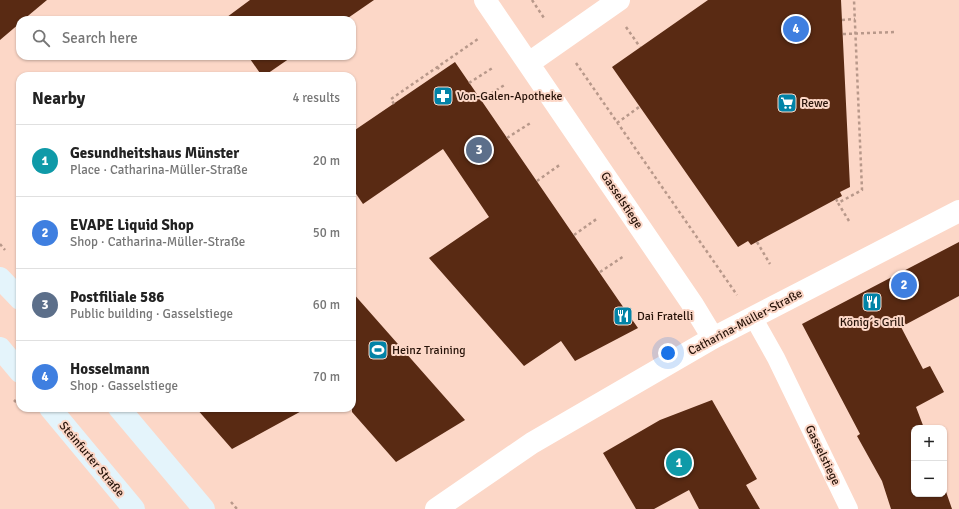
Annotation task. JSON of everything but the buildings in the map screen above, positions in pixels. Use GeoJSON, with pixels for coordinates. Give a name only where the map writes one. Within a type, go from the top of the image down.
{"type":"FeatureCollection","features":[{"type":"Feature","properties":{"kind":"main road"},"geometry":{"type":"LineString","coordinates":[[0,278],[16,295]]}},
{"type":"Feature","properties":{"kind":"main road"},"geometry":{"type":"LineString","coordinates":[[0,348],[16,367]]}},
{"type":"Feature","properties":{"kind":"main road","name":"Steinfurter Straße"},"geometry":{"type":"LineString","coordinates":[[53,412],[134,509]]}},
{"type":"Feature","properties":{"kind":"main road"},"geometry":{"type":"LineString","coordinates":[[122,412],[204,509]]}},
{"type":"Feature","properties":{"kind":"street","name":"Gasselstiege"},"geometry":{"type":"LineString","coordinates":[[485,0],[529,62],[689,299],[713,338]]}},
{"type":"Feature","properties":{"kind":"street"},"geometry":{"type":"LineString","coordinates":[[529,62],[619,0]]}},
{"type":"Feature","properties":{"kind":"street","name":"Catharina-Müller-Straße"},"geometry":{"type":"LineString","coordinates":[[436,509],[532,443],[713,338],[959,211]]}},
{"type":"Feature","properties":{"kind":"lane","name":"Gasselstiege"},"geometry":{"type":"LineString","coordinates":[[753,317],[776,358],[849,509]]}},
{"type":"Feature","properties":{"kind":"path"},"geometry":{"type":"LineString","coordinates":[[532,0],[753,317]]}},
{"type":"Feature","properties":{"kind":"path"},"geometry":{"type":"LineString","coordinates":[[838,203],[862,190],[854,0]]}},
{"type":"Feature","properties":{"kind":"path"},"geometry":{"type":"LineString","coordinates":[[842,20],[855,19]]}},
{"type":"Feature","properties":{"kind":"path"},"geometry":{"type":"LineString","coordinates":[[394,104],[391,99],[501,23]]}},
{"type":"Feature","properties":{"kind":"path"},"geometry":{"type":"LineString","coordinates":[[843,34],[894,32]]}},
{"type":"Feature","properties":{"kind":"path"},"geometry":{"type":"LineString","coordinates":[[437,67],[441,72]]}},
{"type":"Feature","properties":{"kind":"path"},"geometry":{"type":"LineString","coordinates":[[469,83],[494,67]]}},
{"type":"Feature","properties":{"kind":"path"},"geometry":{"type":"LineString","coordinates":[[481,100],[506,84]]}},
{"type":"Feature","properties":{"kind":"path"},"geometry":{"type":"LineString","coordinates":[[617,123],[639,107]]}},
{"type":"Feature","properties":{"kind":"path"},"geometry":{"type":"LineString","coordinates":[[508,138],[532,122]]}},
{"type":"Feature","properties":{"kind":"path"},"geometry":{"type":"LineString","coordinates":[[537,181],[561,164]]}},
{"type":"Feature","properties":{"kind":"path"},"geometry":{"type":"LineString","coordinates":[[836,199],[849,221]]}},
{"type":"Feature","properties":{"kind":"path"},"geometry":{"type":"LineString","coordinates":[[574,235],[598,218]]}},
{"type":"Feature","properties":{"kind":"path"},"geometry":{"type":"LineString","coordinates":[[757,242],[770,264]]}},
{"type":"Feature","properties":{"kind":"path"},"geometry":{"type":"LineString","coordinates":[[600,272],[624,256]]}},
{"type":"Feature","properties":{"kind":"place","name":"Hosselmann"},"geometry":{"type":"Point","coordinates":[796,29]}},
{"type":"Feature","properties":{"kind":"place","name":"Von-Galen-Apotheke"},"geometry":{"type":"Point","coordinates":[443,96]}},
{"type":"Feature","properties":{"kind":"place","name":"Rewe"},"geometry":{"type":"Point","coordinates":[787,103]}},
{"type":"Feature","properties":{"kind":"place","name":"Postfiliale 586"},"geometry":{"type":"Point","coordinates":[479,150]}},
{"type":"Feature","properties":{"kind":"place","name":"EVAPE Liquid Shop"},"geometry":{"type":"Point","coordinates":[904,285]}},
{"type":"Feature","properties":{"kind":"place","name":"König´s Grill"},"geometry":{"type":"Point","coordinates":[872,302]}},
{"type":"Feature","properties":{"kind":"place","name":"Dai Fratelli"},"geometry":{"type":"Point","coordinates":[623,316]}},
{"type":"Feature","properties":{"kind":"place","name":"Heinz Training"},"geometry":{"type":"Point","coordinates":[378,350]}},
{"type":"Feature","properties":{"kind":"place","name":"Gesundheitshaus Münster"},"geometry":{"type":"Point","coordinates":[679,463]}}]}
